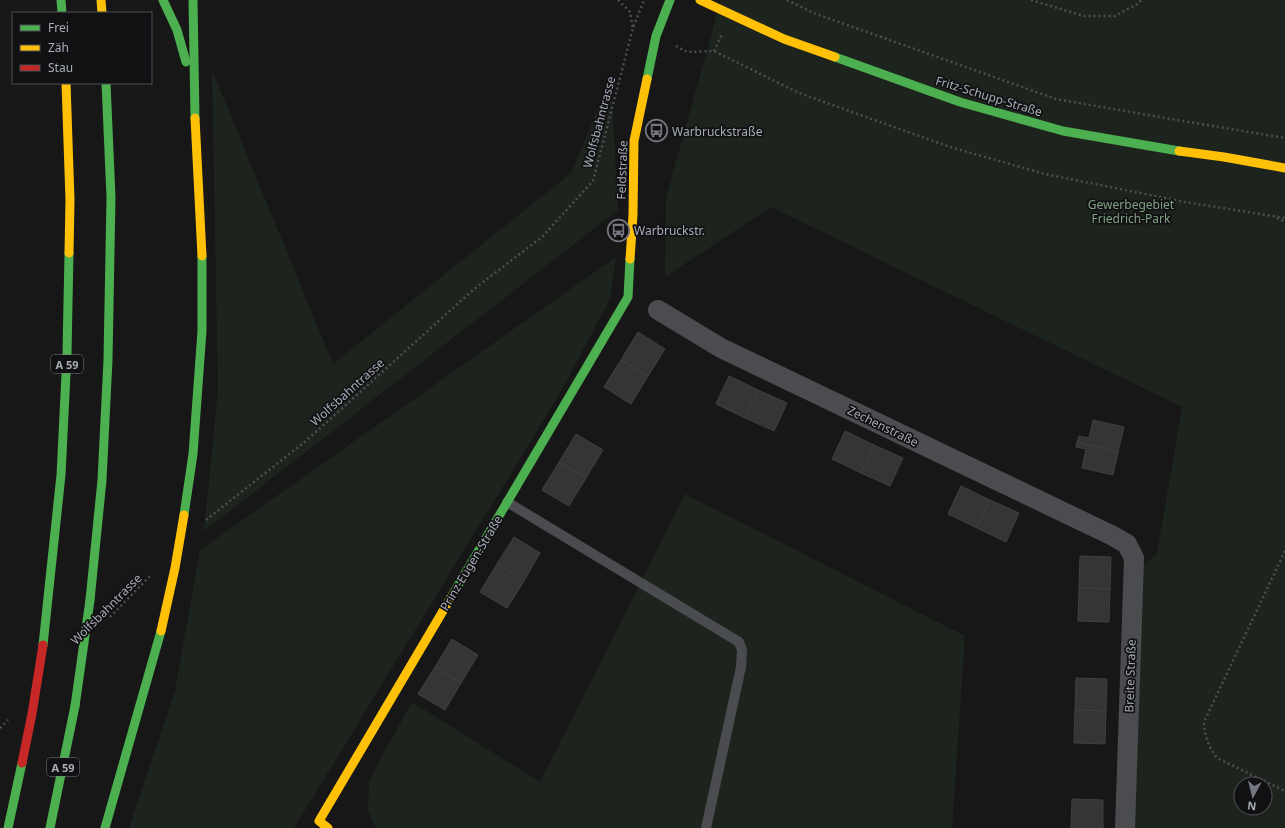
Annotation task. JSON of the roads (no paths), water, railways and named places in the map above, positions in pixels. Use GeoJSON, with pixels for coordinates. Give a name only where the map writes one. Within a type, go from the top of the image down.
{"type":"FeatureCollection","features":[{"type":"Feature","properties":{"kind":"main road"},"geometry":{"type":"LineString","coordinates":[[61,0],[62,12]]}},
{"type":"Feature","properties":{"kind":"main road"},"geometry":{"type":"LineString","coordinates":[[101,0],[102,12]]}},
{"type":"Feature","properties":{"kind":"main road"},"geometry":{"type":"LineString","coordinates":[[163,0],[169,10],[182,44],[194,98]]}},
{"type":"Feature","properties":{"kind":"main road"},"geometry":{"type":"LineString","coordinates":[[105,828],[161,631],[175,568],[193,454],[202,331],[202,254],[194,98],[193,0]]}},
{"type":"Feature","properties":{"kind":"main road","name":"Feldstraße"},"geometry":{"type":"LineString","coordinates":[[628,298],[633,215],[634,141],[656,36],[670,0]]}},
{"type":"Feature","properties":{"kind":"main road","name":"Fritz-Schupp-Straße"},"geometry":{"type":"LineString","coordinates":[[700,0],[784,39],[967,104],[1063,131],[1161,149],[1224,157],[1285,168]]}},
{"type":"Feature","properties":{"kind":"main road","name":"A 59"},"geometry":{"type":"LineString","coordinates":[[8,828],[32,714],[42,645],[61,475],[67,354],[70,200],[66,84]]}},
{"type":"Feature","properties":{"kind":"main road","name":"A 59"},"geometry":{"type":"LineString","coordinates":[[50,828],[75,706],[90,600],[102,480],[108,360],[111,197],[106,84]]}},
{"type":"Feature","properties":{"kind":"main road","name":"Prinz-Eugen-Straße"},"geometry":{"type":"LineString","coordinates":[[321,826],[507,502],[628,298]]}},
{"type":"Feature","properties":{"kind":"street","name":"Zechenstraße"},"geometry":{"type":"LineString","coordinates":[[658,310],[721,348],[1111,535]]}},
{"type":"Feature","properties":{"kind":"street","name":"Breite Straße"},"geometry":{"type":"LineString","coordinates":[[1111,535],[1127,544],[1134,558],[1125,828]]}},
{"type":"Feature","properties":{"kind":"lane"},"geometry":{"type":"LineString","coordinates":[[507,502],[739,642],[742,650],[741,668],[706,828]]}},
{"type":"Feature","properties":{"kind":"place","name":"Warbruckstraße"},"geometry":{"type":"Point","coordinates":[657,131]}},
{"type":"Feature","properties":{"kind":"place","name":"Warbruckstr."},"geometry":{"type":"Point","coordinates":[618,230]}},
{"type":"Feature","properties":{"kind":"park label","name":"Gewerbegebiet Friedrich-Park"},"geometry":{"type":"Point","coordinates":[1131,211]}}]}
